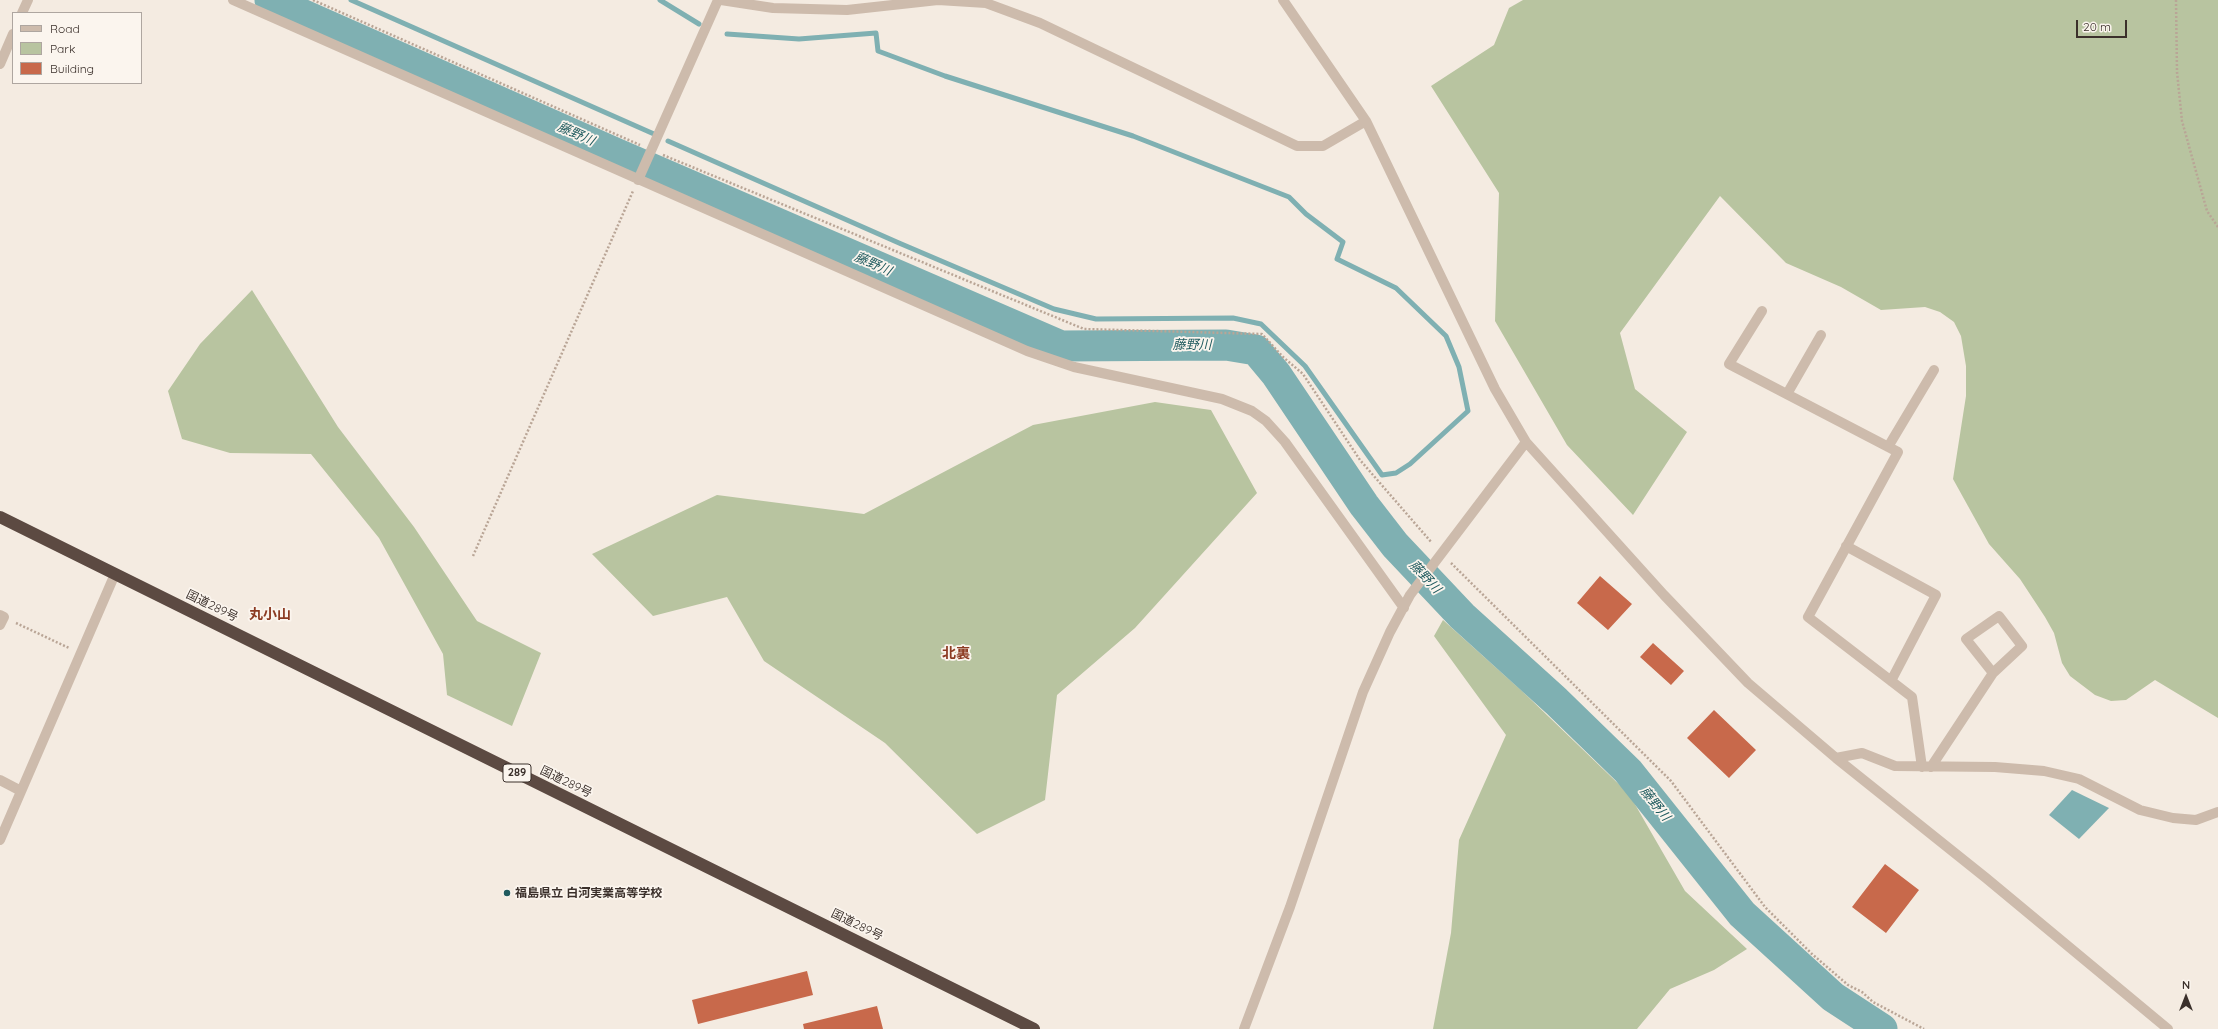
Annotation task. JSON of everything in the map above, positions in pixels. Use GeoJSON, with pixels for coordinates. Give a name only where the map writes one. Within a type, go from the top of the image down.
{"type":"FeatureCollection","features":[{"type":"Feature","properties":{"kind":"highway","name":"国道289号"},"geometry":{"type":"LineString","coordinates":[[0,517],[1034,1029]]}},
{"type":"Feature","properties":{"kind":"street"},"geometry":{"type":"LineString","coordinates":[[22,12],[28,0]]}},
{"type":"Feature","properties":{"kind":"street"},"geometry":{"type":"LineString","coordinates":[[233,0],[1027,351],[1074,367],[1222,398],[1252,411],[1266,421],[1285,442],[1404,608]]}},
{"type":"Feature","properties":{"kind":"street"},"geometry":{"type":"LineString","coordinates":[[638,180],[720,0],[773,8],[847,10],[938,0],[986,3],[1040,23],[1297,146],[1323,146],[1366,121]]}},
{"type":"Feature","properties":{"kind":"street"},"geometry":{"type":"LineString","coordinates":[[1283,0],[1366,121],[1495,389],[1526,442],[1664,595],[1748,683],[1836,758],[1986,878],[2168,1029]]}},
{"type":"Feature","properties":{"kind":"street"},"geometry":{"type":"LineString","coordinates":[[0,64],[12,36]]}},
{"type":"Feature","properties":{"kind":"street"},"geometry":{"type":"LineString","coordinates":[[1762,311],[1729,364],[1898,452],[1808,617],[1912,697],[1926,767]]}},
{"type":"Feature","properties":{"kind":"street"},"geometry":{"type":"LineString","coordinates":[[1787,394],[1821,335]]}},
{"type":"Feature","properties":{"kind":"street"},"geometry":{"type":"LineString","coordinates":[[1888,447],[1934,370]]}},
{"type":"Feature","properties":{"kind":"street"},"geometry":{"type":"LineString","coordinates":[[1244,1029],[1290,907],[1362,692],[1390,632],[1410,595],[1435,560],[1526,442]]}},
{"type":"Feature","properties":{"kind":"street"},"geometry":{"type":"LineString","coordinates":[[1846,546],[1936,595],[1891,681]]}},
{"type":"Feature","properties":{"kind":"street"},"geometry":{"type":"LineString","coordinates":[[0,840],[115,574]]}},
{"type":"Feature","properties":{"kind":"street"},"geometry":{"type":"LineString","coordinates":[[1926,767],[1993,673],[2022,646],[1999,616],[1966,639],[1993,673]]}},
{"type":"Feature","properties":{"kind":"street"},"geometry":{"type":"LineString","coordinates":[[1836,758],[1862,753],[1895,766],[1995,767],[2044,771],[2079,779],[2140,810],[2173,818],[2196,820],[2218,812]]}},
{"type":"Feature","properties":{"kind":"street"},"geometry":{"type":"LineString","coordinates":[[0,780],[21,791]]}},
{"type":"Feature","properties":{"kind":"path"},"geometry":{"type":"LineString","coordinates":[[313,0],[652,150]]}},
{"type":"Feature","properties":{"kind":"path"},"geometry":{"type":"LineString","coordinates":[[2176,0],[2177,72],[2182,122],[2207,211],[2218,227]]}},
{"type":"Feature","properties":{"kind":"path"},"geometry":{"type":"LineString","coordinates":[[473,556],[638,180]]}},
{"type":"Feature","properties":{"kind":"path"},"geometry":{"type":"LineString","coordinates":[[1,619],[81,653]]}},
{"type":"Feature","properties":{"kind":"green space"},"geometry":{"type":"Polygon","coordinates":[[[1523,0],[2218,0],[2218,718],[2155,680],[2126,700],[2111,701],[2095,695],[2070,676],[2062,663],[2054,633],[2045,617],[2020,579],[1989,544],[1953,479],[1966,396],[1966,366],[1961,336],[1954,322],[1940,312],[1925,307],[1881,310],[1841,287],[1786,263],[1720,196],[1620,333],[1635,389],[1687,432],[1633,515],[1567,445],[1495,321],[1499,193],[1431,86],[1494,45],[1509,8],[1523,0]]]}},
{"type":"Feature","properties":{"kind":"green space"},"geometry":{"type":"Polygon","coordinates":[[[252,290],[338,427],[414,527],[477,621],[541,653],[512,726],[447,695],[443,654],[379,538],[311,454],[230,453],[182,439],[168,391],[200,344],[252,290]]]}},
{"type":"Feature","properties":{"kind":"green space"},"geometry":{"type":"Polygon","coordinates":[[[1155,402],[1211,410],[1257,493],[1135,628],[1057,695],[1045,800],[977,834],[885,743],[764,661],[727,597],[653,616],[592,554],[717,495],[864,514],[1033,425],[1155,402]]]}},
{"type":"Feature","properties":{"kind":"green space"},"geometry":{"type":"Polygon","coordinates":[[[1443,620],[1522,691],[1629,794],[1685,891],[1747,949],[1714,970],[1670,989],[1637,1029],[1433,1029],[1451,933],[1459,840],[1506,735],[1434,636],[1443,620]]]}},
{"type":"Feature","properties":{"kind":"water"},"geometry":{"type":"Polygon","coordinates":[[[2072,790],[2109,808],[2079,839],[2049,815],[2072,790]]]}},
{"type":"Feature","properties":{"kind":"building"},"geometry":{"type":"Polygon","coordinates":[[[1600,576],[1632,604],[1608,630],[1577,603],[1600,576]]]}},
{"type":"Feature","properties":{"kind":"building"},"geometry":{"type":"Polygon","coordinates":[[[1653,643],[1684,671],[1671,685],[1640,657],[1653,643]]]}},
{"type":"Feature","properties":{"kind":"building"},"geometry":{"type":"Polygon","coordinates":[[[1714,710],[1756,750],[1729,778],[1687,738],[1714,710]]]}},
{"type":"Feature","properties":{"kind":"building"},"geometry":{"type":"Polygon","coordinates":[[[1885,864],[1919,890],[1886,933],[1852,907],[1885,864]]]}},
{"type":"Feature","properties":{"kind":"building"},"geometry":{"type":"Polygon","coordinates":[[[807,971],[813,995],[698,1024],[692,1000],[807,971]]]}},
{"type":"Feature","properties":{"kind":"building"},"geometry":{"type":"Polygon","coordinates":[[[877,1006],[883,1029],[804,1029],[803,1024],[877,1006]]]}},
{"type":"Feature","properties":{"kind":"waterway","name":"藤野川"},"geometry":{"type":"LineString","coordinates":[[270,0],[615,153],[1061,346],[1226,345],[1256,350],[1276,374],[1364,505],[1395,545],[1462,616],[1556,701],[1628,771],[1742,914],[1833,997],[1882,1029]]}},
{"type":"Feature","properties":{"kind":"waterway"},"geometry":{"type":"LineString","coordinates":[[351,0],[654,134]]}},
{"type":"Feature","properties":{"kind":"waterway"},"geometry":{"type":"LineString","coordinates":[[660,0],[699,24]]}},
{"type":"Feature","properties":{"kind":"waterway"},"geometry":{"type":"LineString","coordinates":[[668,141],[899,243],[1054,309],[1096,319],[1233,318],[1261,324],[1305,366],[1382,475],[1396,473],[1410,464],[1468,411],[1459,367],[1446,336],[1396,288],[1337,259],[1343,242],[1306,214],[1289,197],[1133,136],[945,76],[878,51],[876,33],[799,39],[727,34]]}},
{"type":"Feature","properties":{"kind":"place","name":"福島県立 白河実業高等学校"},"geometry":{"type":"Point","coordinates":[507,893]}},
{"type":"Feature","properties":{"kind":"district","name":"丸小山"},"geometry":{"type":"Point","coordinates":[270,615]}},
{"type":"Feature","properties":{"kind":"district","name":"北裏"},"geometry":{"type":"Point","coordinates":[956,654]}}]}
